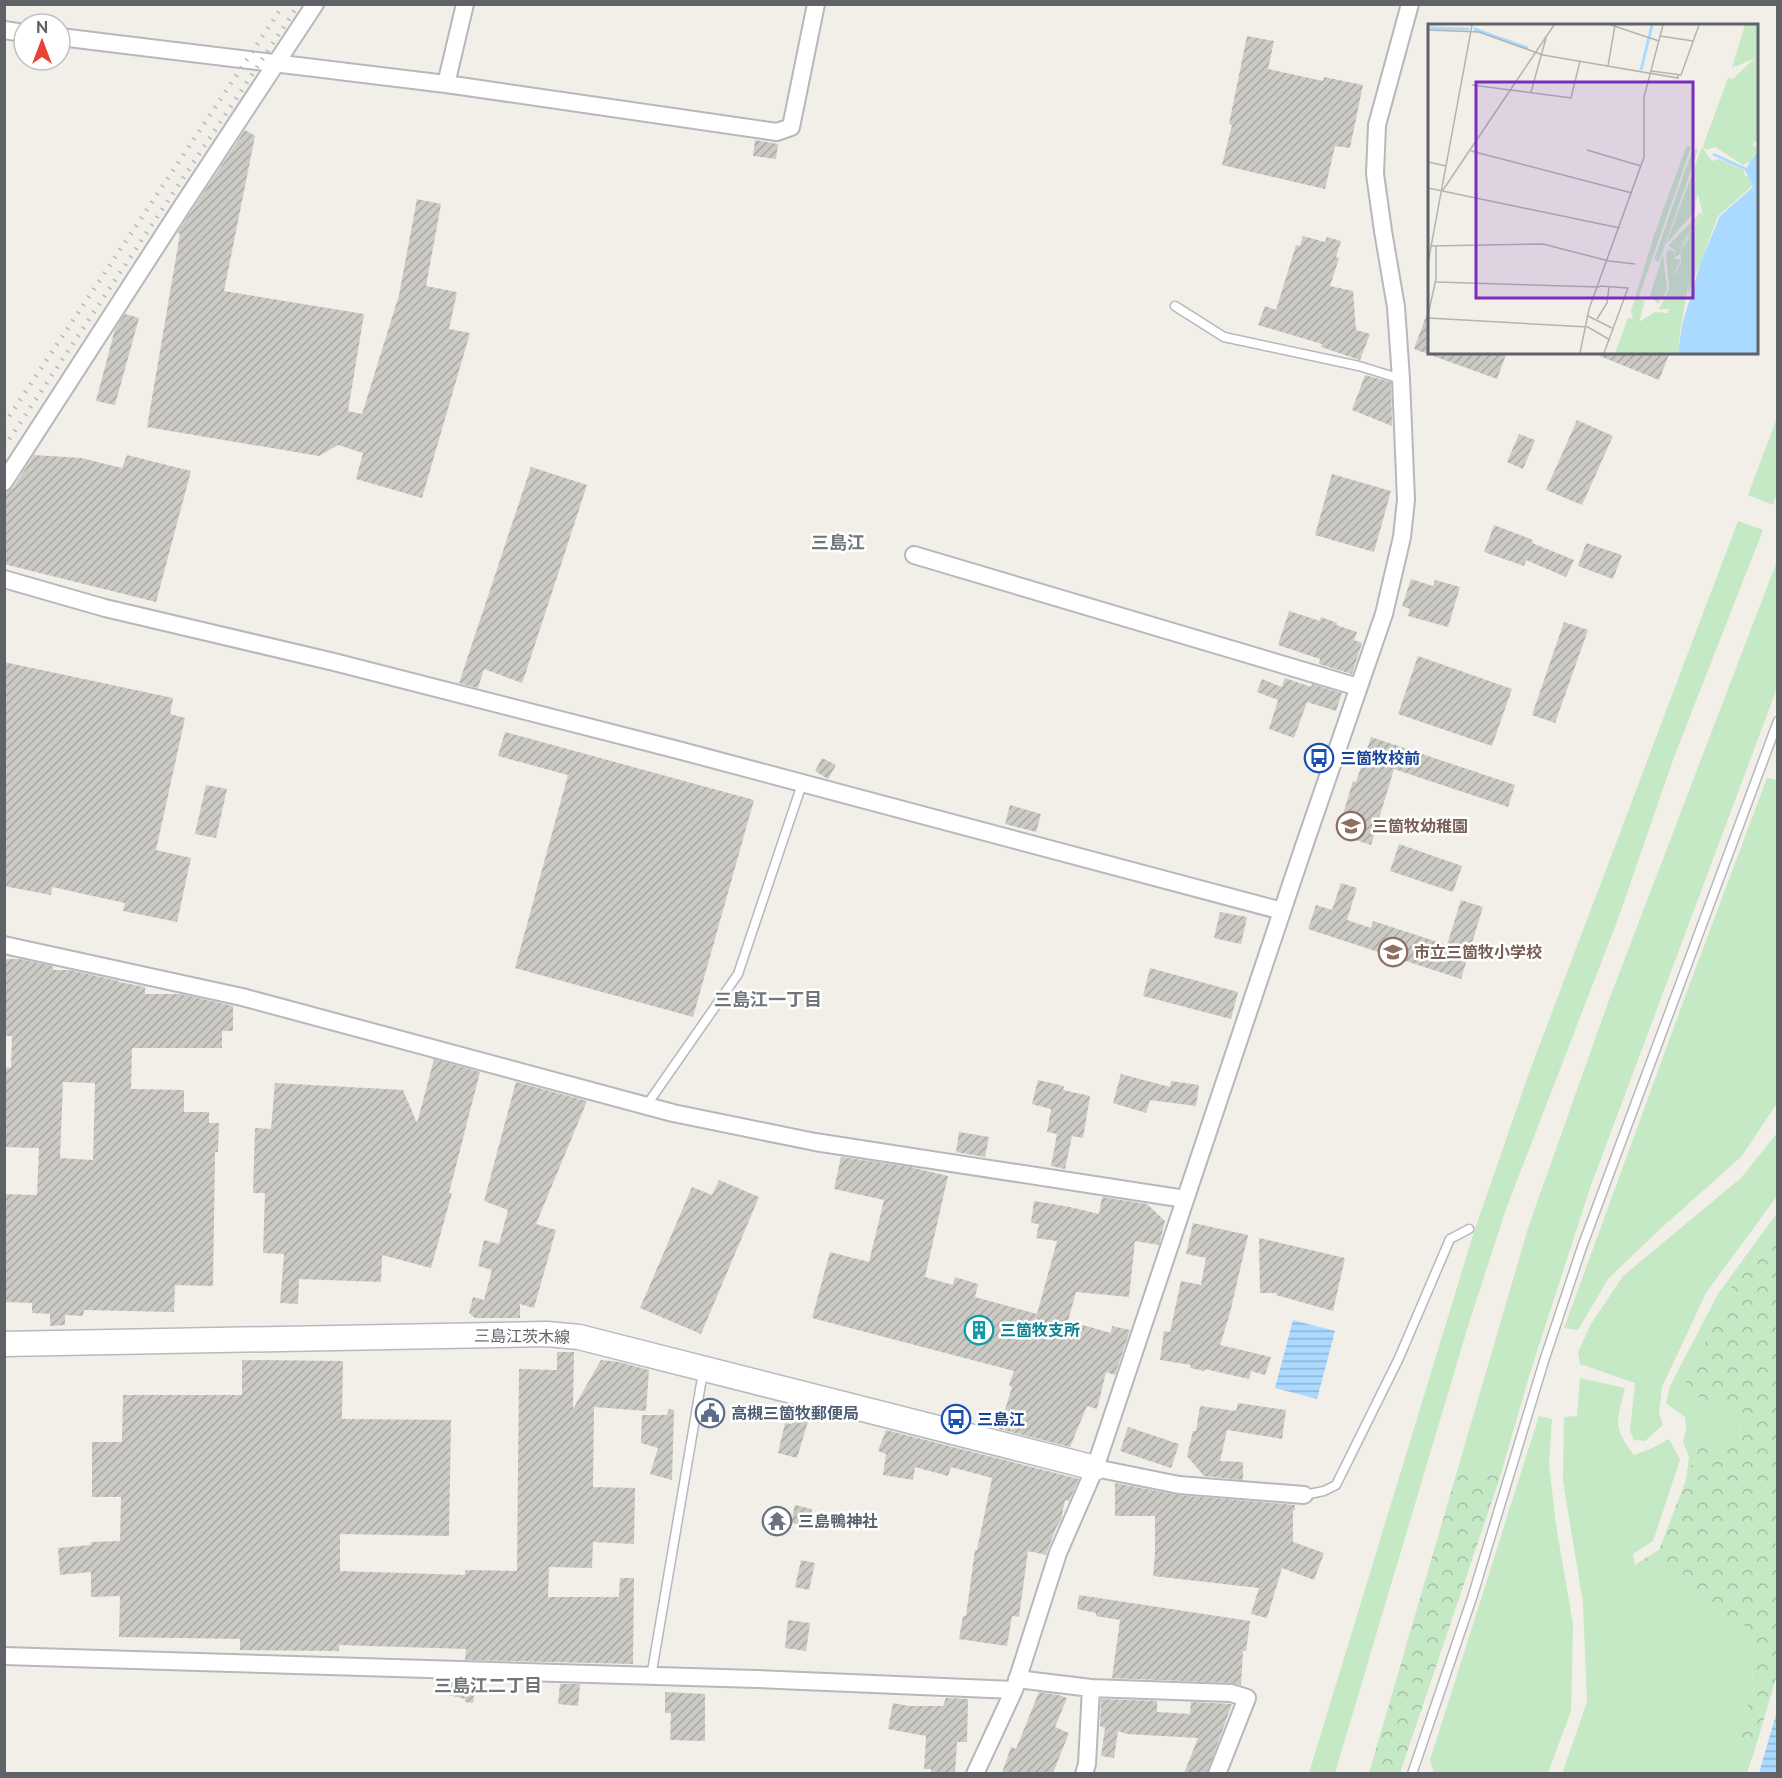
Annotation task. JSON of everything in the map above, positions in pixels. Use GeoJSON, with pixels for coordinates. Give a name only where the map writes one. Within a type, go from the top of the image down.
{"type":"FeatureCollection","features":[{"type":"Feature","properties":{"kind":"main road","name":"三島江茨木線"},"geometry":{"type":"LineString","coordinates":[[4,1344],[547,1334],[579,1337],[1095,1468]]}},
{"type":"Feature","properties":{"kind":"street"},"geometry":{"type":"LineString","coordinates":[[4,482],[315,4]]}},
{"type":"Feature","properties":{"kind":"street"},"geometry":{"type":"LineString","coordinates":[[446,84],[465,4]]}},
{"type":"Feature","properties":{"kind":"street"},"geometry":{"type":"LineString","coordinates":[[72,39],[446,84],[777,132],[791,127],[816,4]]}},
{"type":"Feature","properties":{"kind":"street"},"geometry":{"type":"LineString","coordinates":[[975,1773],[1016,1685],[1058,1553],[1095,1468],[1383,614],[1402,537],[1406,500],[1396,307],[1375,174],[1377,125],[1410,4]]}},
{"type":"Feature","properties":{"kind":"street"},"geometry":{"type":"LineString","coordinates":[[914,555],[1358,687]]}},
{"type":"Feature","properties":{"kind":"street"},"geometry":{"type":"LineString","coordinates":[[4,579],[105,608],[667,747],[1282,911]]}},
{"type":"Feature","properties":{"kind":"street"},"geometry":{"type":"LineString","coordinates":[[4,945],[242,997],[646,1106],[815,1142],[1185,1199]]}},
{"type":"Feature","properties":{"kind":"street"},"geometry":{"type":"LineString","coordinates":[[1095,1468],[1179,1485],[1304,1495]]}},
{"type":"Feature","properties":{"kind":"street"},"geometry":{"type":"LineString","coordinates":[[4,1656],[1231,1693],[1247,1698],[1217,1773]]}},
{"type":"Feature","properties":{"kind":"street"},"geometry":{"type":"LineString","coordinates":[[1084,1773],[1087,1764],[1091,1688]]}},
{"type":"Feature","properties":{"kind":"lane"},"geometry":{"type":"LineString","coordinates":[[1175,306],[1224,337],[1359,366],[1401,379]]}},
{"type":"Feature","properties":{"kind":"lane"},"geometry":{"type":"LineString","coordinates":[[1412,1773],[1473,1598],[1544,1361],[1582,1247],[1778,721]]}},
{"type":"Feature","properties":{"kind":"lane"},"geometry":{"type":"LineString","coordinates":[[646,1106],[738,974],[802,784]]}},
{"type":"Feature","properties":{"kind":"lane"},"geometry":{"type":"LineString","coordinates":[[1304,1495],[1324,1491],[1336,1485],[1399,1358],[1450,1239],[1469,1229]]}},
{"type":"Feature","properties":{"kind":"lane"},"geometry":{"type":"LineString","coordinates":[[651,1677],[704,1368]]}},
{"type":"Feature","properties":{"kind":"green space"},"geometry":{"type":"Polygon","coordinates":[[[1777,418],[1777,493],[1773,505],[1748,495],[1777,418]]]}},
{"type":"Feature","properties":{"kind":"green space"},"geometry":{"type":"Polygon","coordinates":[[[1738,521],[1763,530],[1674,757],[1618,919],[1506,1209],[1468,1326],[1335,1773],[1309,1773],[1473,1235],[1529,1073],[1738,521]]]}},
{"type":"Feature","properties":{"kind":"green space"},"geometry":{"type":"Polygon","coordinates":[[[1777,561],[1777,688],[1590,1188],[1530,1373],[1500,1477],[1458,1468],[1529,1225],[1609,1000],[1777,561]]]}},
{"type":"Feature","properties":{"kind":"green space"},"geometry":{"type":"Polygon","coordinates":[[[1767,778],[1778,780],[1777,1103],[1742,1156],[1608,1279],[1578,1330],[1564,1328],[1689,986],[1767,778]]]}},
{"type":"Feature","properties":{"kind":"green space"},"geometry":{"type":"Polygon","coordinates":[[[1777,1133],[1777,1196],[1706,1293],[1662,1387],[1659,1413],[1663,1425],[1645,1441],[1634,1440],[1630,1431],[1635,1383],[1580,1364],[1578,1352],[1591,1324],[1623,1276],[1741,1178],[1777,1133]]]}},
{"type":"Feature","properties":{"kind":"green space"},"geometry":{"type":"Polygon","coordinates":[[[1777,1213],[1777,1234],[1732,1286],[1682,1390],[1717,1406],[1741,1422],[1740,1441],[1699,1446],[1686,1481],[1689,1457],[1683,1441],[1686,1430],[1685,1417],[1666,1403],[1670,1386],[1718,1294],[1777,1213]]]}},
{"type":"Feature","properties":{"kind":"green space"},"geometry":{"type":"Polygon","coordinates":[[[1777,1234],[1778,1671],[1755,1749],[1745,1749],[1732,1738],[1752,1697],[1754,1631],[1703,1602],[1682,1573],[1642,1560],[1659,1550],[1699,1446],[1740,1440],[1741,1422],[1717,1406],[1682,1390],[1732,1286],[1777,1234]]]}},
{"type":"Feature","properties":{"kind":"green space"},"geometry":{"type":"Polygon","coordinates":[[[1580,1378],[1625,1388],[1618,1423],[1622,1437],[1634,1455],[1669,1439],[1680,1460],[1653,1541],[1633,1554],[1635,1565],[1642,1560],[1682,1573],[1703,1602],[1754,1631],[1752,1697],[1732,1738],[1745,1749],[1755,1749],[1747,1773],[1562,1774],[1587,1702],[1583,1603],[1563,1481],[1564,1417],[1577,1416],[1580,1378]]]}},
{"type":"Feature","properties":{"kind":"green space"},"geometry":{"type":"Polygon","coordinates":[[[1539,1416],[1552,1419],[1549,1464],[1556,1525],[1573,1624],[1571,1711],[1548,1773],[1434,1773],[1430,1760],[1539,1416]]]}},
{"type":"Feature","properties":{"kind":"green space"},"geometry":{"type":"Polygon","coordinates":[[[1458,1468],[1500,1477],[1400,1773],[1369,1773],[1458,1468]]]}},
{"type":"Feature","properties":{"kind":"water"},"geometry":{"type":"Polygon","coordinates":[[[1293,1320],[1335,1331],[1317,1399],[1275,1388],[1293,1320]]]}},
{"type":"Feature","properties":{"kind":"water"},"geometry":{"type":"Polygon","coordinates":[[[1777,1711],[1777,1773],[1759,1773],[1777,1711]]]}},
{"type":"Feature","properties":{"kind":"building"},"geometry":{"type":"Polygon","coordinates":[[[1247,36],[1274,41],[1268,69],[1323,81],[1324,77],[1363,85],[1350,148],[1335,146],[1325,189],[1222,165],[1232,125],[1229,124],[1247,36]]]}},
{"type":"Feature","properties":{"kind":"building"},"geometry":{"type":"Polygon","coordinates":[[[245,130],[255,136],[224,291],[364,314],[348,411],[362,414],[399,295],[417,199],[441,204],[426,286],[457,292],[449,329],[470,333],[422,498],[356,479],[363,453],[338,445],[319,456],[147,427],[180,234],[177,233],[245,130]]]}},
{"type":"Feature","properties":{"kind":"building"},"geometry":{"type":"Polygon","coordinates":[[[755,140],[778,144],[776,159],[753,156],[755,140]]]}},
{"type":"Feature","properties":{"kind":"building"},"geometry":{"type":"Polygon","coordinates":[[[1303,236],[1325,242],[1327,237],[1341,241],[1336,257],[1339,258],[1330,286],[1353,291],[1356,330],[1370,334],[1360,360],[1321,347],[1322,344],[1258,325],[1265,306],[1276,310],[1296,245],[1300,246],[1303,236]]]}},
{"type":"Feature","properties":{"kind":"building"},"geometry":{"type":"Polygon","coordinates":[[[1428,311],[1428,354],[1506,354],[1497,379],[1414,349],[1428,311]]]}},
{"type":"Feature","properties":{"kind":"building"},"geometry":{"type":"Polygon","coordinates":[[[125,314],[139,318],[115,405],[96,401],[115,329],[125,314]]]}},
{"type":"Feature","properties":{"kind":"building"},"geometry":{"type":"Polygon","coordinates":[[[1595,354],[1669,354],[1659,380],[1595,354]]]}},
{"type":"Feature","properties":{"kind":"building"},"geometry":{"type":"Polygon","coordinates":[[[1365,375],[1391,382],[1392,426],[1352,410],[1365,375]]]}},
{"type":"Feature","properties":{"kind":"building"},"geometry":{"type":"Polygon","coordinates":[[[1577,420],[1613,436],[1582,505],[1546,490],[1577,420]]]}},
{"type":"Feature","properties":{"kind":"building"},"geometry":{"type":"Polygon","coordinates":[[[1519,434],[1535,440],[1523,469],[1507,462],[1519,434]]]}},
{"type":"Feature","properties":{"kind":"building"},"geometry":{"type":"Polygon","coordinates":[[[34,455],[81,458],[122,468],[127,455],[191,471],[156,602],[4,564],[4,492],[13,488],[34,455]]]}},
{"type":"Feature","properties":{"kind":"building"},"geometry":{"type":"Polygon","coordinates":[[[531,467],[587,485],[525,675],[522,683],[484,669],[478,688],[459,683],[531,467]]]}},
{"type":"Feature","properties":{"kind":"building"},"geometry":{"type":"Polygon","coordinates":[[[1332,474],[1391,491],[1374,552],[1315,535],[1332,474]]]}},
{"type":"Feature","properties":{"kind":"building"},"geometry":{"type":"Polygon","coordinates":[[[1494,525],[1533,540],[1532,543],[1574,560],[1566,577],[1526,560],[1524,566],[1484,552],[1494,525]]]}},
{"type":"Feature","properties":{"kind":"building"},"geometry":{"type":"Polygon","coordinates":[[[1586,543],[1622,555],[1613,579],[1578,566],[1586,543]]]}},
{"type":"Feature","properties":{"kind":"building"},"geometry":{"type":"Polygon","coordinates":[[[1411,579],[1433,586],[1435,580],[1460,587],[1448,627],[1408,616],[1410,609],[1402,606],[1411,579]]]}},
{"type":"Feature","properties":{"kind":"building"},"geometry":{"type":"Polygon","coordinates":[[[1289,611],[1320,621],[1321,617],[1357,632],[1354,640],[1362,643],[1352,674],[1319,664],[1320,659],[1278,645],[1289,611]]]}},
{"type":"Feature","properties":{"kind":"building"},"geometry":{"type":"Polygon","coordinates":[[[1564,622],[1588,630],[1555,723],[1532,715],[1564,622]]]}},
{"type":"Feature","properties":{"kind":"building"},"geometry":{"type":"Polygon","coordinates":[[[1418,656],[1512,689],[1492,746],[1398,714],[1418,656]]]}},
{"type":"Feature","properties":{"kind":"building"},"geometry":{"type":"Polygon","coordinates":[[[4,662],[173,698],[170,714],[185,718],[156,850],[191,858],[177,922],[123,911],[125,903],[52,887],[51,895],[4,886],[4,662]]]}},
{"type":"Feature","properties":{"kind":"building"},"geometry":{"type":"Polygon","coordinates":[[[1285,678],[1311,687],[1312,684],[1342,693],[1336,711],[1307,702],[1294,738],[1269,729],[1278,700],[1257,692],[1262,679],[1282,687],[1285,678]]]}},
{"type":"Feature","properties":{"kind":"building"},"geometry":{"type":"Polygon","coordinates":[[[505,732],[754,800],[693,1017],[515,968],[568,775],[498,756],[505,732]]]}},
{"type":"Feature","properties":{"kind":"building"},"geometry":{"type":"Polygon","coordinates":[[[1371,737],[1515,785],[1508,807],[1394,769],[1371,845],[1337,834],[1353,781],[1356,782],[1371,737]]]}},
{"type":"Feature","properties":{"kind":"building"},"geometry":{"type":"Polygon","coordinates":[[[822,758],[836,765],[828,779],[815,771],[822,758]]]}},
{"type":"Feature","properties":{"kind":"building"},"geometry":{"type":"Polygon","coordinates":[[[206,785],[227,789],[216,838],[195,834],[206,785]]]}},
{"type":"Feature","properties":{"kind":"building"},"geometry":{"type":"Polygon","coordinates":[[[1010,805],[1041,814],[1036,832],[1005,824],[1010,805]]]}},
{"type":"Feature","properties":{"kind":"building"},"geometry":{"type":"Polygon","coordinates":[[[1399,844],[1462,866],[1453,892],[1390,871],[1399,844]]]}},
{"type":"Feature","properties":{"kind":"building"},"geometry":{"type":"Polygon","coordinates":[[[1341,883],[1357,888],[1347,920],[1371,928],[1373,921],[1447,945],[1461,900],[1483,907],[1461,979],[1308,929],[1316,905],[1332,910],[1341,883]]]}},
{"type":"Feature","properties":{"kind":"building"},"geometry":{"type":"Polygon","coordinates":[[[1220,912],[1247,917],[1241,944],[1214,938],[1220,912]]]}},
{"type":"Feature","properties":{"kind":"building"},"geometry":{"type":"Polygon","coordinates":[[[4,959],[20,959],[53,966],[53,970],[70,970],[145,987],[145,994],[181,994],[233,1006],[233,1031],[222,1031],[222,1048],[132,1048],[131,1089],[184,1090],[184,1112],[209,1112],[209,1123],[219,1123],[218,1152],[215,1152],[213,1286],[175,1285],[174,1312],[84,1310],[83,1316],[65,1315],[65,1325],[50,1326],[50,1314],[32,1313],[32,1303],[4,1302],[4,1194],[37,1195],[39,1148],[4,1147],[4,1067],[11,1068],[12,1036],[4,1036],[4,959]],[[63,1082],[60,1158],[93,1160],[95,1083],[63,1082]]]}},
{"type":"Feature","properties":{"kind":"building"},"geometry":{"type":"Polygon","coordinates":[[[1150,968],[1238,992],[1231,1019],[1143,996],[1150,968]]]}},
{"type":"Feature","properties":{"kind":"building"},"geometry":{"type":"Polygon","coordinates":[[[434,1059],[480,1072],[449,1193],[452,1193],[431,1268],[382,1255],[381,1282],[299,1279],[298,1304],[280,1303],[284,1254],[263,1253],[265,1193],[253,1193],[255,1128],[271,1129],[275,1083],[403,1090],[417,1123],[434,1059]]]}},
{"type":"Feature","properties":{"kind":"building"},"geometry":{"type":"Polygon","coordinates":[[[1121,1074],[1170,1087],[1171,1081],[1199,1085],[1196,1106],[1150,1100],[1146,1113],[1113,1103],[1121,1074]]]}},
{"type":"Feature","properties":{"kind":"building"},"geometry":{"type":"Polygon","coordinates":[[[1038,1080],[1064,1086],[1063,1090],[1090,1096],[1083,1138],[1072,1136],[1065,1169],[1051,1166],[1057,1134],[1047,1132],[1051,1109],[1032,1104],[1038,1080]]]}},
{"type":"Feature","properties":{"kind":"building"},"geometry":{"type":"Polygon","coordinates":[[[516,1082],[587,1101],[536,1224],[556,1230],[534,1308],[520,1304],[520,1318],[475,1318],[469,1313],[473,1297],[484,1300],[492,1270],[478,1266],[484,1240],[499,1244],[508,1210],[484,1201],[516,1082]]]}},
{"type":"Feature","properties":{"kind":"building"},"geometry":{"type":"Polygon","coordinates":[[[959,1132],[989,1137],[985,1157],[956,1152],[959,1132]]]}},
{"type":"Feature","properties":{"kind":"building"},"geometry":{"type":"Polygon","coordinates":[[[841,1157],[910,1167],[948,1176],[925,1277],[953,1285],[955,1277],[978,1284],[975,1297],[1037,1314],[1057,1241],[1036,1238],[1039,1224],[1031,1223],[1034,1201],[1099,1214],[1102,1197],[1147,1204],[1165,1221],[1159,1245],[1135,1241],[1129,1297],[1076,1292],[1068,1321],[1111,1333],[1112,1326],[1130,1330],[1115,1375],[1106,1372],[1097,1409],[1087,1406],[1070,1447],[999,1429],[1012,1387],[1009,1385],[1014,1371],[812,1318],[830,1252],[869,1262],[884,1200],[834,1189],[841,1157]]]}},
{"type":"Feature","properties":{"kind":"building"},"geometry":{"type":"Polygon","coordinates":[[[719,1180],[759,1197],[701,1334],[640,1308],[692,1187],[712,1195],[719,1180]]]}},
{"type":"Feature","properties":{"kind":"building"},"geometry":{"type":"Polygon","coordinates":[[[1193,1223],[1248,1235],[1220,1345],[1271,1357],[1265,1375],[1251,1371],[1249,1379],[1160,1360],[1164,1331],[1170,1332],[1181,1281],[1201,1285],[1206,1258],[1186,1254],[1193,1223]]]}},
{"type":"Feature","properties":{"kind":"building"},"geometry":{"type":"Polygon","coordinates":[[[1259,1238],[1345,1258],[1333,1311],[1276,1295],[1277,1293],[1260,1293],[1259,1238]]]}},
{"type":"Feature","properties":{"kind":"building"},"geometry":{"type":"Polygon","coordinates":[[[557,1352],[574,1352],[573,1409],[601,1360],[649,1370],[646,1411],[594,1407],[593,1487],[635,1488],[634,1544],[593,1542],[592,1568],[549,1567],[548,1597],[619,1597],[620,1578],[634,1578],[633,1664],[465,1660],[466,1649],[339,1645],[339,1651],[240,1650],[240,1639],[119,1637],[120,1596],[91,1597],[91,1572],[60,1575],[58,1548],[91,1545],[91,1542],[120,1541],[121,1497],[92,1497],[92,1442],[122,1442],[123,1395],[242,1395],[242,1360],[343,1361],[342,1419],[451,1420],[449,1536],[340,1534],[340,1571],[465,1575],[465,1570],[517,1571],[519,1369],[557,1370],[557,1352]]]}},
{"type":"Feature","properties":{"kind":"building"},"geometry":{"type":"Polygon","coordinates":[[[704,1403],[719,1406],[714,1427],[701,1424],[704,1403]]]}},
{"type":"Feature","properties":{"kind":"building"},"geometry":{"type":"Polygon","coordinates":[[[1238,1403],[1286,1410],[1282,1439],[1227,1430],[1220,1461],[1243,1462],[1243,1480],[1204,1476],[1187,1456],[1193,1431],[1196,1431],[1200,1406],[1236,1411],[1238,1403]]]}},
{"type":"Feature","properties":{"kind":"building"},"geometry":{"type":"Polygon","coordinates":[[[669,1409],[674,1410],[672,1480],[650,1474],[658,1448],[641,1443],[642,1415],[667,1415],[669,1409]]]}},
{"type":"Feature","properties":{"kind":"building"},"geometry":{"type":"Polygon","coordinates":[[[795,1414],[809,1418],[797,1458],[778,1453],[785,1423],[792,1424],[795,1414]]]}},
{"type":"Feature","properties":{"kind":"building"},"geometry":{"type":"Polygon","coordinates":[[[1128,1427],[1179,1444],[1171,1468],[1120,1451],[1128,1427]]]}},
{"type":"Feature","properties":{"kind":"building"},"geometry":{"type":"Polygon","coordinates":[[[886,1430],[1079,1479],[1069,1501],[1065,1500],[1061,1520],[1046,1555],[1028,1551],[1019,1617],[1012,1616],[1007,1646],[959,1639],[963,1616],[966,1616],[975,1550],[977,1550],[992,1478],[951,1467],[948,1476],[915,1467],[913,1480],[883,1475],[886,1454],[878,1451],[886,1430]]]}},
{"type":"Feature","properties":{"kind":"building"},"geometry":{"type":"Polygon","coordinates":[[[1115,1483],[1178,1495],[1295,1505],[1293,1542],[1324,1553],[1314,1580],[1282,1568],[1267,1618],[1251,1614],[1259,1588],[1153,1576],[1155,1516],[1115,1516],[1115,1483]]]}},
{"type":"Feature","properties":{"kind":"building"},"geometry":{"type":"Polygon","coordinates":[[[795,1505],[812,1509],[809,1526],[791,1523],[795,1505]]]}},
{"type":"Feature","properties":{"kind":"building"},"geometry":{"type":"Polygon","coordinates":[[[801,1560],[815,1563],[809,1590],[795,1587],[801,1560]]]}},
{"type":"Feature","properties":{"kind":"building"},"geometry":{"type":"Polygon","coordinates":[[[1079,1595],[1250,1621],[1246,1651],[1243,1651],[1241,1685],[1112,1678],[1120,1620],[1096,1616],[1096,1613],[1077,1609],[1079,1595]]]}},
{"type":"Feature","properties":{"kind":"building"},"geometry":{"type":"Polygon","coordinates":[[[788,1620],[810,1623],[806,1651],[785,1648],[788,1620]]]}},
{"type":"Feature","properties":{"kind":"building"},"geometry":{"type":"Polygon","coordinates":[[[451,1681],[465,1683],[465,1681],[477,1681],[473,1703],[449,1695],[451,1681]]]}},
{"type":"Feature","properties":{"kind":"building"},"geometry":{"type":"Polygon","coordinates":[[[560,1684],[580,1684],[578,1706],[558,1704],[560,1684]]]}},
{"type":"Feature","properties":{"kind":"building"},"geometry":{"type":"Polygon","coordinates":[[[665,1692],[705,1694],[705,1741],[670,1740],[671,1713],[665,1713],[665,1692]]]}},
{"type":"Feature","properties":{"kind":"building"},"geometry":{"type":"Polygon","coordinates":[[[1039,1692],[1067,1698],[1055,1727],[1069,1733],[1053,1773],[1002,1773],[1011,1747],[1016,1749],[1039,1692]]]}},
{"type":"Feature","properties":{"kind":"building"},"geometry":{"type":"Polygon","coordinates":[[[946,1698],[968,1699],[967,1742],[957,1742],[955,1773],[931,1773],[931,1769],[924,1769],[926,1736],[888,1729],[893,1703],[909,1706],[943,1706],[946,1698]]]}},
{"type":"Feature","properties":{"kind":"building"},"geometry":{"type":"Polygon","coordinates":[[[1101,1699],[1157,1701],[1157,1712],[1190,1714],[1191,1702],[1232,1704],[1207,1773],[1184,1773],[1198,1738],[1127,1734],[1118,1731],[1114,1758],[1101,1756],[1105,1728],[1100,1726],[1101,1699]]]}},
{"type":"Feature","properties":{"kind":"railway"},"geometry":{"type":"LineString","coordinates":[[4,424],[284,4]]}},
{"type":"Feature","properties":{"kind":"railway"},"geometry":{"type":"LineString","coordinates":[[4,447],[299,4]]}},
{"type":"Feature","properties":{"kind":"place","name":"三箇牧校前"},"geometry":{"type":"Point","coordinates":[1319,758]}},
{"type":"Feature","properties":{"kind":"place","name":"三箇牧幼稚園"},"geometry":{"type":"Point","coordinates":[1351,826]}},
{"type":"Feature","properties":{"kind":"place","name":"市立三箇牧小学校"},"geometry":{"type":"Point","coordinates":[1393,952]}},
{"type":"Feature","properties":{"kind":"place","name":"三箇牧支所"},"geometry":{"type":"Point","coordinates":[979,1330]}},
{"type":"Feature","properties":{"kind":"place","name":"高槻三箇牧郵便局"},"geometry":{"type":"Point","coordinates":[710,1413]}},
{"type":"Feature","properties":{"kind":"place","name":"三島江"},"geometry":{"type":"Point","coordinates":[956,1419]}},
{"type":"Feature","properties":{"kind":"place","name":"三島鴨神社"},"geometry":{"type":"Point","coordinates":[777,1521]}},
{"type":"Feature","properties":{"kind":"district","name":"三島江"},"geometry":{"type":"Point","coordinates":[838,543]}},
{"type":"Feature","properties":{"kind":"district","name":"三島江一丁目"},"geometry":{"type":"Point","coordinates":[768,1000]}},
{"type":"Feature","properties":{"kind":"district","name":"三島江二丁目"},"geometry":{"type":"Point","coordinates":[488,1686]}}]}
